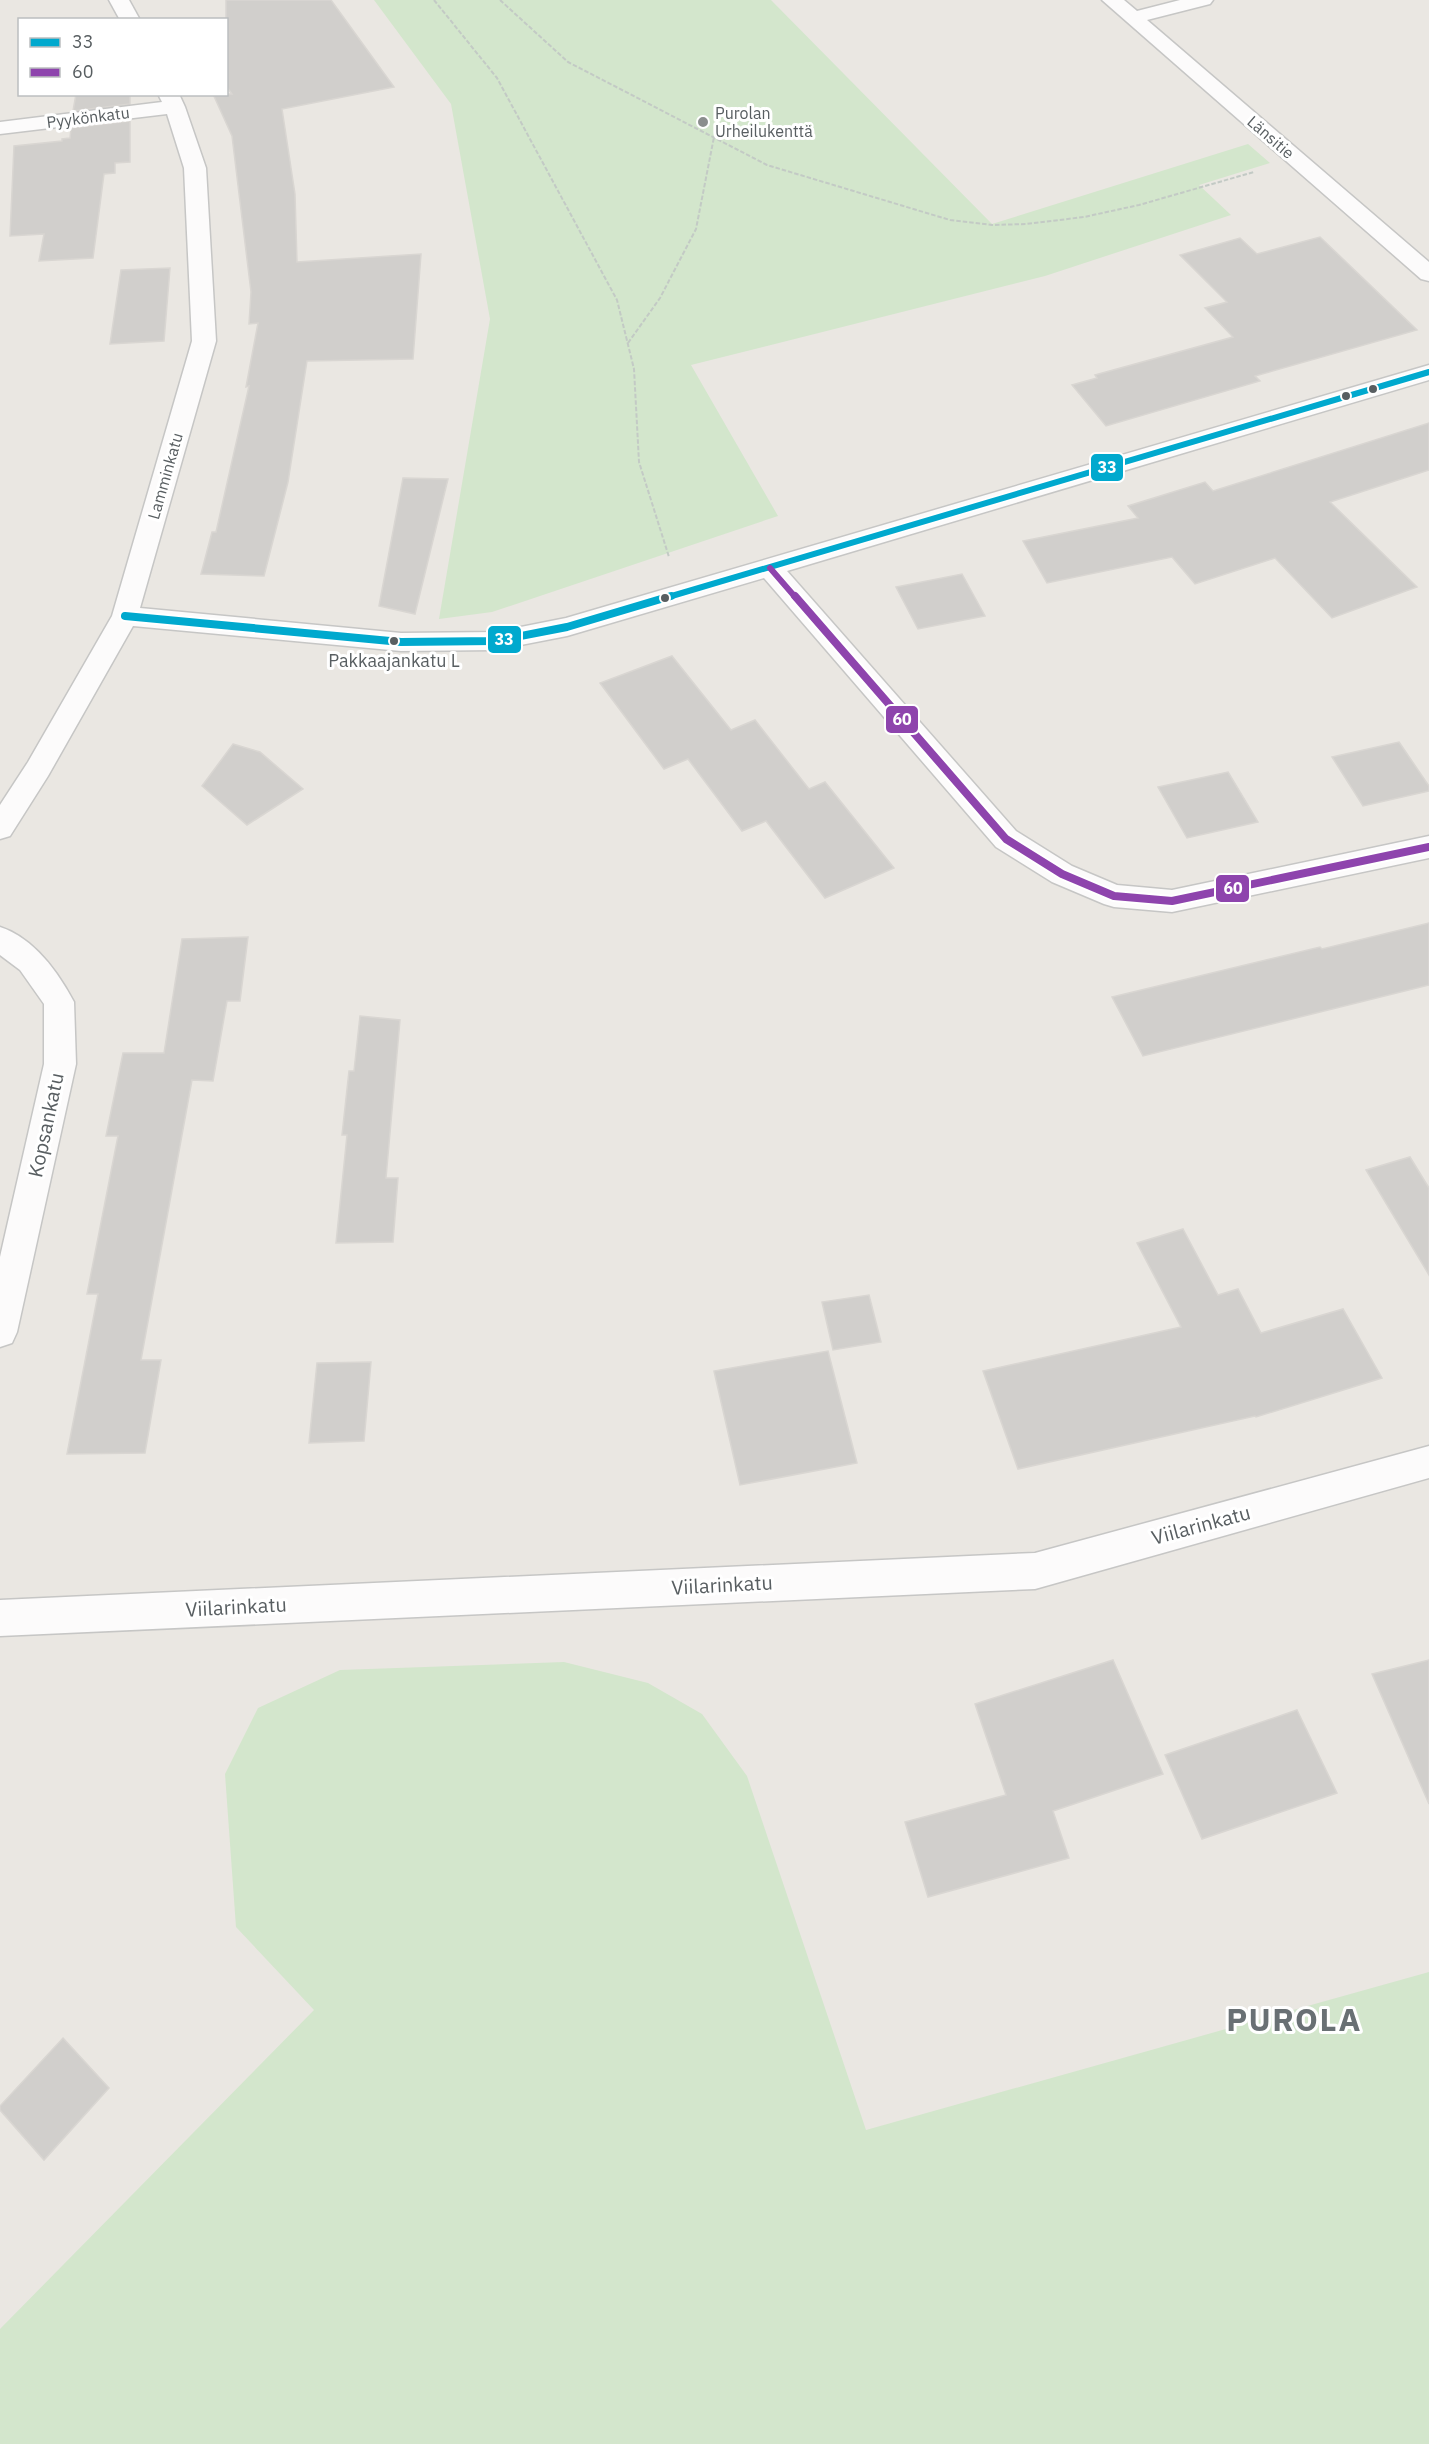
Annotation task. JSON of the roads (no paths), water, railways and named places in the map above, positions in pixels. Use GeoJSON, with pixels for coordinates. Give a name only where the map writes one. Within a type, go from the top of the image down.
{"type":"FeatureCollection","features":[{"type":"Feature","properties":{"kind":"street"},"geometry":{"type":"LineString","coordinates":[[119,0],[129,18]]}},
{"type":"Feature","properties":{"kind":"street","name":"Länsitie"},"geometry":{"type":"LineString","coordinates":[[1112,0],[1428,271]]}},
{"type":"Feature","properties":{"kind":"street"},"geometry":{"type":"LineString","coordinates":[[1133,18],[1203,0]]}},
{"type":"Feature","properties":{"kind":"street","name":"Pyykönkatu"},"geometry":{"type":"LineString","coordinates":[[0,128],[172,101]]}},
{"type":"Feature","properties":{"kind":"street","name":"Lamminkatu"},"geometry":{"type":"LineString","coordinates":[[0,828],[38,769],[124,616],[204,341],[195,168],[172,101]]}},
{"type":"Feature","properties":{"kind":"street"},"geometry":{"type":"LineString","coordinates":[[124,616],[401,642],[495,641],[567,627],[680,596],[1429,372]]}},
{"type":"Feature","properties":{"kind":"street"},"geometry":{"type":"LineString","coordinates":[[770,568],[1006,839],[1062,874],[1114,897],[1172,901],[1429,847]]}},
{"type":"Feature","properties":{"kind":"street","name":"Kopsankatu"},"geometry":{"type":"LineString","coordinates":[[0,939],[31,962],[59,1002],[60,1064],[0,1332]]}},
{"type":"Feature","properties":{"kind":"street","name":"Viilarinkatu"},"geometry":{"type":"LineString","coordinates":[[0,1618],[1035,1570],[1429,1462]]}},
{"type":"Feature","properties":{"kind":"place","name":"Purolan Urheilukenttä"},"geometry":{"type":"Point","coordinates":[703,122]}},
{"type":"Feature","properties":{"kind":"place","name":"Pakkaajankatu L"},"geometry":{"type":"Point","coordinates":[394,641]}},
{"type":"Feature","properties":{"kind":"district","name":"PUROLA"},"geometry":{"type":"Point","coordinates":[1294,2020]}}]}
